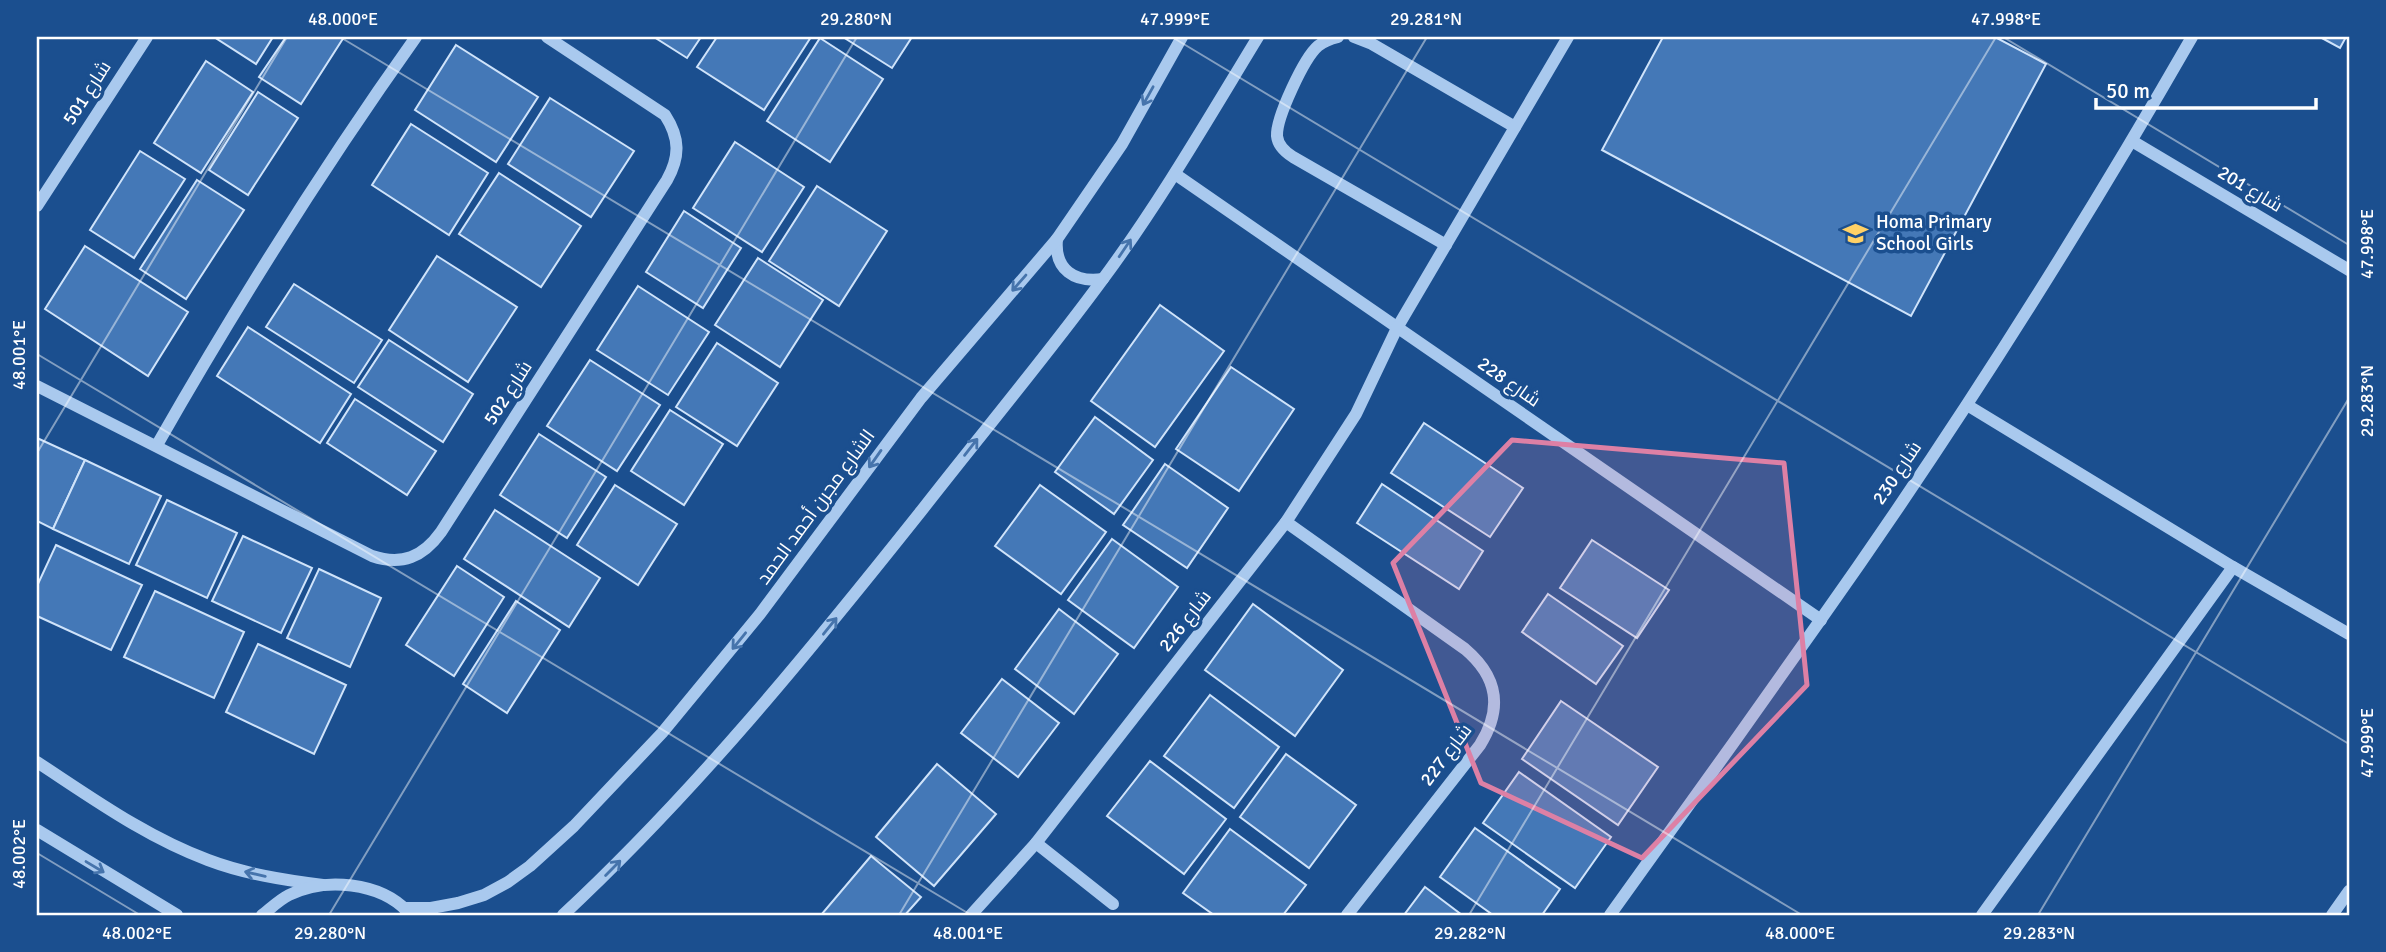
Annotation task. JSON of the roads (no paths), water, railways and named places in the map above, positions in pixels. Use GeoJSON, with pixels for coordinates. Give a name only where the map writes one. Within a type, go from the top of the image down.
{"type":"FeatureCollection","features":[{"type":"Feature","properties":{"kind":"street","name":"شارع 501"},"geometry":{"type":"LineString","coordinates":[[37,205],[147,37]]}},
{"type":"Feature","properties":{"kind":"street"},"geometry":{"type":"LineString","coordinates":[[157,445],[221,332],[290,222],[416,37]]}},
{"type":"Feature","properties":{"kind":"street","name":"شارع 502"},"geometry":{"type":"LineString","coordinates":[[37,387],[157,445],[372,556],[396,562],[418,555],[435,541],[674,168],[677,141],[673,127],[665,115],[547,37]]}},
{"type":"Feature","properties":{"kind":"street","name":"الشارع مجرن أحمد الحمد"},"geometry":{"type":"LineString","coordinates":[[407,912],[458,903],[484,895],[508,883],[530,866],[610,790],[670,723],[761,614],[921,398],[1056,239],[1122,144],[1182,37]]}},
{"type":"Feature","properties":{"kind":"street"},"geometry":{"type":"LineString","coordinates":[[564,915],[679,801],[798,665],[1103,279],[1175,174],[1258,37]]}},
{"type":"Feature","properties":{"kind":"street"},"geometry":{"type":"LineString","coordinates":[[1338,37],[1317,47],[1304,66],[1280,118],[1280,145],[1293,157],[1446,245]]}},
{"type":"Feature","properties":{"kind":"street"},"geometry":{"type":"LineString","coordinates":[[1354,37],[1372,44],[1515,127]]}},
{"type":"Feature","properties":{"kind":"street","name":"شارع 226"},"geometry":{"type":"LineString","coordinates":[[971,915],[1036,843],[1286,522],[1356,414],[1397,328],[1568,37]]}},
{"type":"Feature","properties":{"kind":"street","name":"شارع 230"},"geometry":{"type":"LineString","coordinates":[[1610,915],[1821,620],[1967,405],[2132,141],[2190,37]]}},
{"type":"Feature","properties":{"kind":"street","name":"شارع 201"},"geometry":{"type":"LineString","coordinates":[[2132,141],[2349,270]]}},
{"type":"Feature","properties":{"kind":"street","name":"شارع 228"},"geometry":{"type":"LineString","coordinates":[[1175,174],[1821,620]]}},
{"type":"Feature","properties":{"kind":"street"},"geometry":{"type":"LineString","coordinates":[[1056,239],[1057,257],[1068,272],[1084,280],[1103,279]]}},
{"type":"Feature","properties":{"kind":"street"},"geometry":{"type":"LineString","coordinates":[[1967,405],[2349,635]]}},
{"type":"Feature","properties":{"kind":"street","name":"شارع 227"},"geometry":{"type":"LineString","coordinates":[[1286,522],[1465,649],[1479,661],[1494,694],[1492,721],[1480,745],[1347,915]]}},
{"type":"Feature","properties":{"kind":"street"},"geometry":{"type":"LineString","coordinates":[[1982,915],[2233,567]]}},
{"type":"Feature","properties":{"kind":"street"},"geometry":{"type":"LineString","coordinates":[[37,762],[152,835],[180,849],[240,870],[281,880],[352,885],[379,893],[407,912]]}},
{"type":"Feature","properties":{"kind":"street"},"geometry":{"type":"LineString","coordinates":[[37,830],[177,915]]}},
{"type":"Feature","properties":{"kind":"street"},"geometry":{"type":"LineString","coordinates":[[1036,843],[1113,904]]}},
{"type":"Feature","properties":{"kind":"street"},"geometry":{"type":"LineString","coordinates":[[262,915],[289,895],[323,885]]}},
{"type":"Feature","properties":{"kind":"street"},"geometry":{"type":"LineString","coordinates":[[2332,915],[2349,891]]}},
{"type":"Feature","properties":{"kind":"place","name":"Homa Primary School Girls"},"geometry":{"type":"Point","coordinates":[1856,233]}}]}
